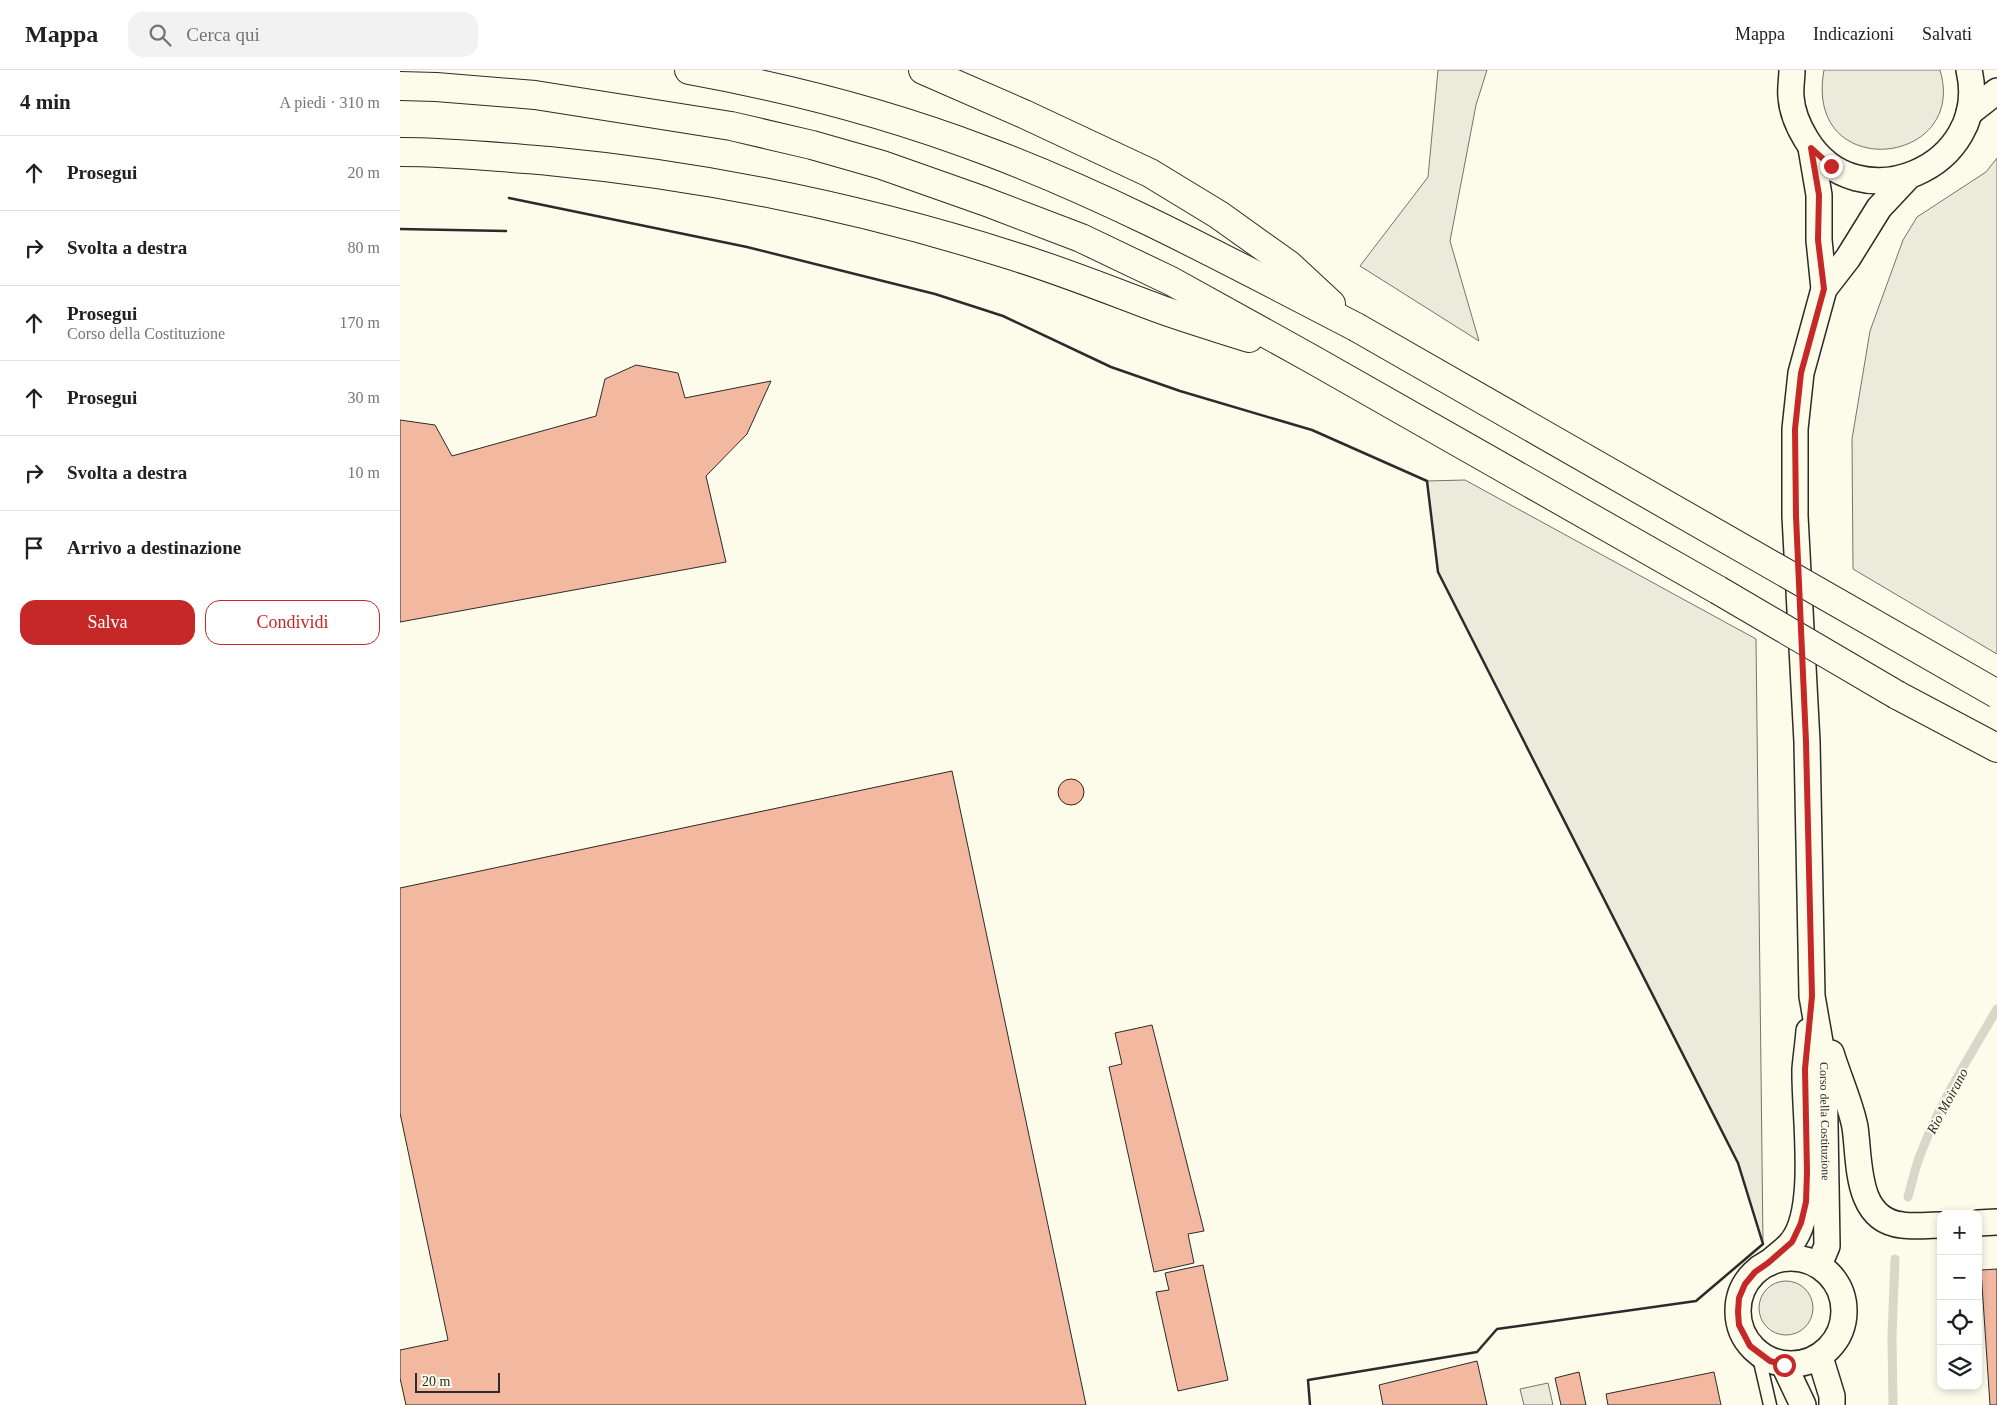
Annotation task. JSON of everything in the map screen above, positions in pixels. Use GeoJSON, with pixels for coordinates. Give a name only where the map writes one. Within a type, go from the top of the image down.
{"type":"FeatureCollection","features":[{"type":"Feature","properties":{"kind":"main road"},"geometry":{"type":"LineString","coordinates":[[690,70],[752,81],[903,122],[985,150],[1180,235],[1356,327],[1997,694]]}},
{"type":"Feature","properties":{"kind":"main road"},"geometry":{"type":"LineString","coordinates":[[924,70],[1150,173],[1219,215],[1289,265],[1356,327]]}},
{"type":"Feature","properties":{"kind":"main road"},"geometry":{"type":"LineString","coordinates":[[400,86],[535,95],[731,126],[882,165],[984,200],[1081,238],[1171,281],[1310,358],[1718,590],[1897,696],[1997,748]]}},
{"type":"Feature","properties":{"kind":"main road"},"geometry":{"type":"LineString","coordinates":[[400,152],[506,157],[596,166],[676,177],[848,210],[1011,255],[1086,279],[1159,309],[1310,358]]}},
{"type":"Feature","properties":{"kind":"street"},"geometry":{"type":"LineString","coordinates":[[1792,70],[1790,97],[1797,124],[1811,148],[1831,166],[1855,177],[1881,181],[1908,177],[1935,164],[1957,141],[1969,113],[1972,83],[1968,70]]}},
{"type":"Feature","properties":{"kind":"street"},"geometry":{"type":"LineString","coordinates":[[1969,113],[1997,91]]}},
{"type":"Feature","properties":{"kind":"street"},"geometry":{"type":"LineString","coordinates":[[1811,148],[1819,195],[1818,240],[1824,289]]}},
{"type":"Feature","properties":{"kind":"street"},"geometry":{"type":"LineString","coordinates":[[1824,289],[1848,258],[1879,208],[1908,177]]}},
{"type":"Feature","properties":{"kind":"street","name":"Corso della Costituzione"},"geometry":{"type":"LineString","coordinates":[[1819,1265],[1827,1246],[1824,1065],[1812,996],[1806,742],[1796,516],[1795,429],[1801,373],[1824,289]]}},
{"type":"Feature","properties":{"kind":"street"},"geometry":{"type":"LineString","coordinates":[[1812,996],[1854,1125],[1860,1184],[1869,1205],[1883,1219],[1900,1225],[1937,1225]]}},
{"type":"Feature","properties":{"kind":"street"},"geometry":{"type":"LineString","coordinates":[[1768,1263],[1785,1258],[1802,1259],[1819,1265],[1831,1275],[1840,1288],[1844,1303],[1844,1318],[1840,1334],[1832,1346],[1820,1357],[1809,1362],[1784,1365],[1770,1361],[1758,1353],[1744,1337],[1739,1325],[1738,1312],[1739,1298],[1745,1284],[1755,1272],[1792,1242],[1801,1223],[1806,1202],[1805,1069],[1812,996]]}},
{"type":"Feature","properties":{"kind":"street"},"geometry":{"type":"LineString","coordinates":[[1982,1223],[1997,1222]]}},
{"type":"Feature","properties":{"kind":"street"},"geometry":{"type":"LineString","coordinates":[[1820,1357],[1832,1396],[1832,1405]]}},
{"type":"Feature","properties":{"kind":"street"},"geometry":{"type":"LineString","coordinates":[[1784,1365],[1804,1405]]}},
{"type":"Feature","properties":{"kind":"lane"},"geometry":{"type":"LineString","coordinates":[[1758,1353],[1770,1405]]}},
{"type":"Feature","properties":{"kind":"shaded area"},"geometry":{"type":"Polygon","coordinates":[[[1438,70],[1487,70],[1476,105],[1450,241],[1479,341],[1360,266],[1428,177],[1438,70]]]}},
{"type":"Feature","properties":{"kind":"shaded area"},"geometry":{"type":"Polygon","coordinates":[[[1824,70],[1940,70],[1942,103],[1931,127],[1911,143],[1885,149],[1859,146],[1837,132],[1824,107],[1824,70]]]}},
{"type":"Feature","properties":{"kind":"shaded area"},"geometry":{"type":"Polygon","coordinates":[[[1997,158],[1997,654],[1853,569],[1852,439],[1870,331],[1903,240],[1917,217],[1986,172],[1997,158]]]}},
{"type":"Feature","properties":{"kind":"shaded area"},"geometry":{"type":"Polygon","coordinates":[[[1465,480],[1756,639],[1763,1244],[1738,1163],[1438,572],[1427,481],[1465,480]]]}},
{"type":"Feature","properties":{"kind":"shaded area"},"geometry":{"type":"Polygon","coordinates":[[[1781,1281],[1791,1281],[1801,1285],[1809,1293],[1813,1308],[1809,1323],[1801,1331],[1791,1335],[1781,1335],[1771,1331],[1763,1323],[1759,1313],[1759,1303],[1763,1293],[1771,1285],[1781,1281]]]}},
{"type":"Feature","properties":{"kind":"shaded area"},"geometry":{"type":"Polygon","coordinates":[[[1548,1383],[1553,1405],[1524,1405],[1520,1389],[1548,1383]]]}},
{"type":"Feature","properties":{"kind":"building"},"geometry":{"type":"Polygon","coordinates":[[[636,365],[678,373],[685,398],[771,381],[747,434],[706,476],[726,562],[400,622],[400,420],[435,425],[452,456],[596,416],[605,379],[636,365]]]}},
{"type":"Feature","properties":{"kind":"building"},"geometry":{"type":"Polygon","coordinates":[[[952,771],[1086,1405],[406,1405],[400,1378],[400,1350],[448,1340],[400,1113],[400,888],[952,771]]]}},
{"type":"Feature","properties":{"kind":"building"},"geometry":{"type":"Polygon","coordinates":[[[1071,779],[1080,783],[1084,792],[1080,801],[1071,805],[1062,801],[1058,792],[1062,783],[1071,779]]]}},
{"type":"Feature","properties":{"kind":"building"},"geometry":{"type":"Polygon","coordinates":[[[1152,1025],[1204,1231],[1188,1234],[1194,1263],[1154,1272],[1109,1067],[1122,1064],[1115,1033],[1152,1025]]]}},
{"type":"Feature","properties":{"kind":"building"},"geometry":{"type":"Polygon","coordinates":[[[1203,1265],[1228,1380],[1178,1391],[1156,1292],[1169,1290],[1165,1273],[1203,1265]]]}},
{"type":"Feature","properties":{"kind":"building"},"geometry":{"type":"Polygon","coordinates":[[[1997,1269],[1997,1405],[1990,1405],[1982,1270],[1997,1269]]]}},
{"type":"Feature","properties":{"kind":"building"},"geometry":{"type":"Polygon","coordinates":[[[1477,1361],[1487,1405],[1383,1405],[1379,1385],[1477,1361]]]}},
{"type":"Feature","properties":{"kind":"building"},"geometry":{"type":"Polygon","coordinates":[[[1579,1372],[1586,1405],[1561,1405],[1555,1378],[1579,1372]]]}},
{"type":"Feature","properties":{"kind":"building"},"geometry":{"type":"Polygon","coordinates":[[[1714,1372],[1721,1405],[1608,1405],[1606,1394],[1714,1372]]]}},
{"type":"Feature","properties":{"kind":"waterway","name":"Rio Moirano"},"geometry":{"type":"LineString","coordinates":[[1908,1197],[1915,1169],[1937,1116],[1997,1009]]}},
{"type":"Feature","properties":{"kind":"waterway","name":"Rio Moirano"},"geometry":{"type":"LineString","coordinates":[[1893,1405],[1892,1337],[1895,1259]]}},
{"type":"Feature","properties":{"kind":"wall"},"geometry":{"type":"LineString","coordinates":[[509,198],[747,247],[935,294],[1003,316],[1111,367],[1180,391],[1312,430],[1427,481],[1438,572],[1738,1163],[1763,1244],[1696,1301],[1497,1329],[1477,1352],[1308,1380],[1310,1405]]}},
{"type":"Feature","properties":{"kind":"wall"},"geometry":{"type":"LineString","coordinates":[[400,229],[506,231]]}},
{"type":"Feature","properties":{"kind":"route"},"geometry":{"type":"LineString","coordinates":[[1784,1365],[1770,1361],[1750,1346],[1739,1325],[1738,1312],[1739,1298],[1745,1284],[1755,1272],[1792,1242],[1801,1223],[1806,1202],[1805,1069],[1812,996],[1806,742],[1796,516],[1795,429],[1801,373],[1824,289],[1818,240],[1819,195],[1811,148],[1831,166]]}}]}
